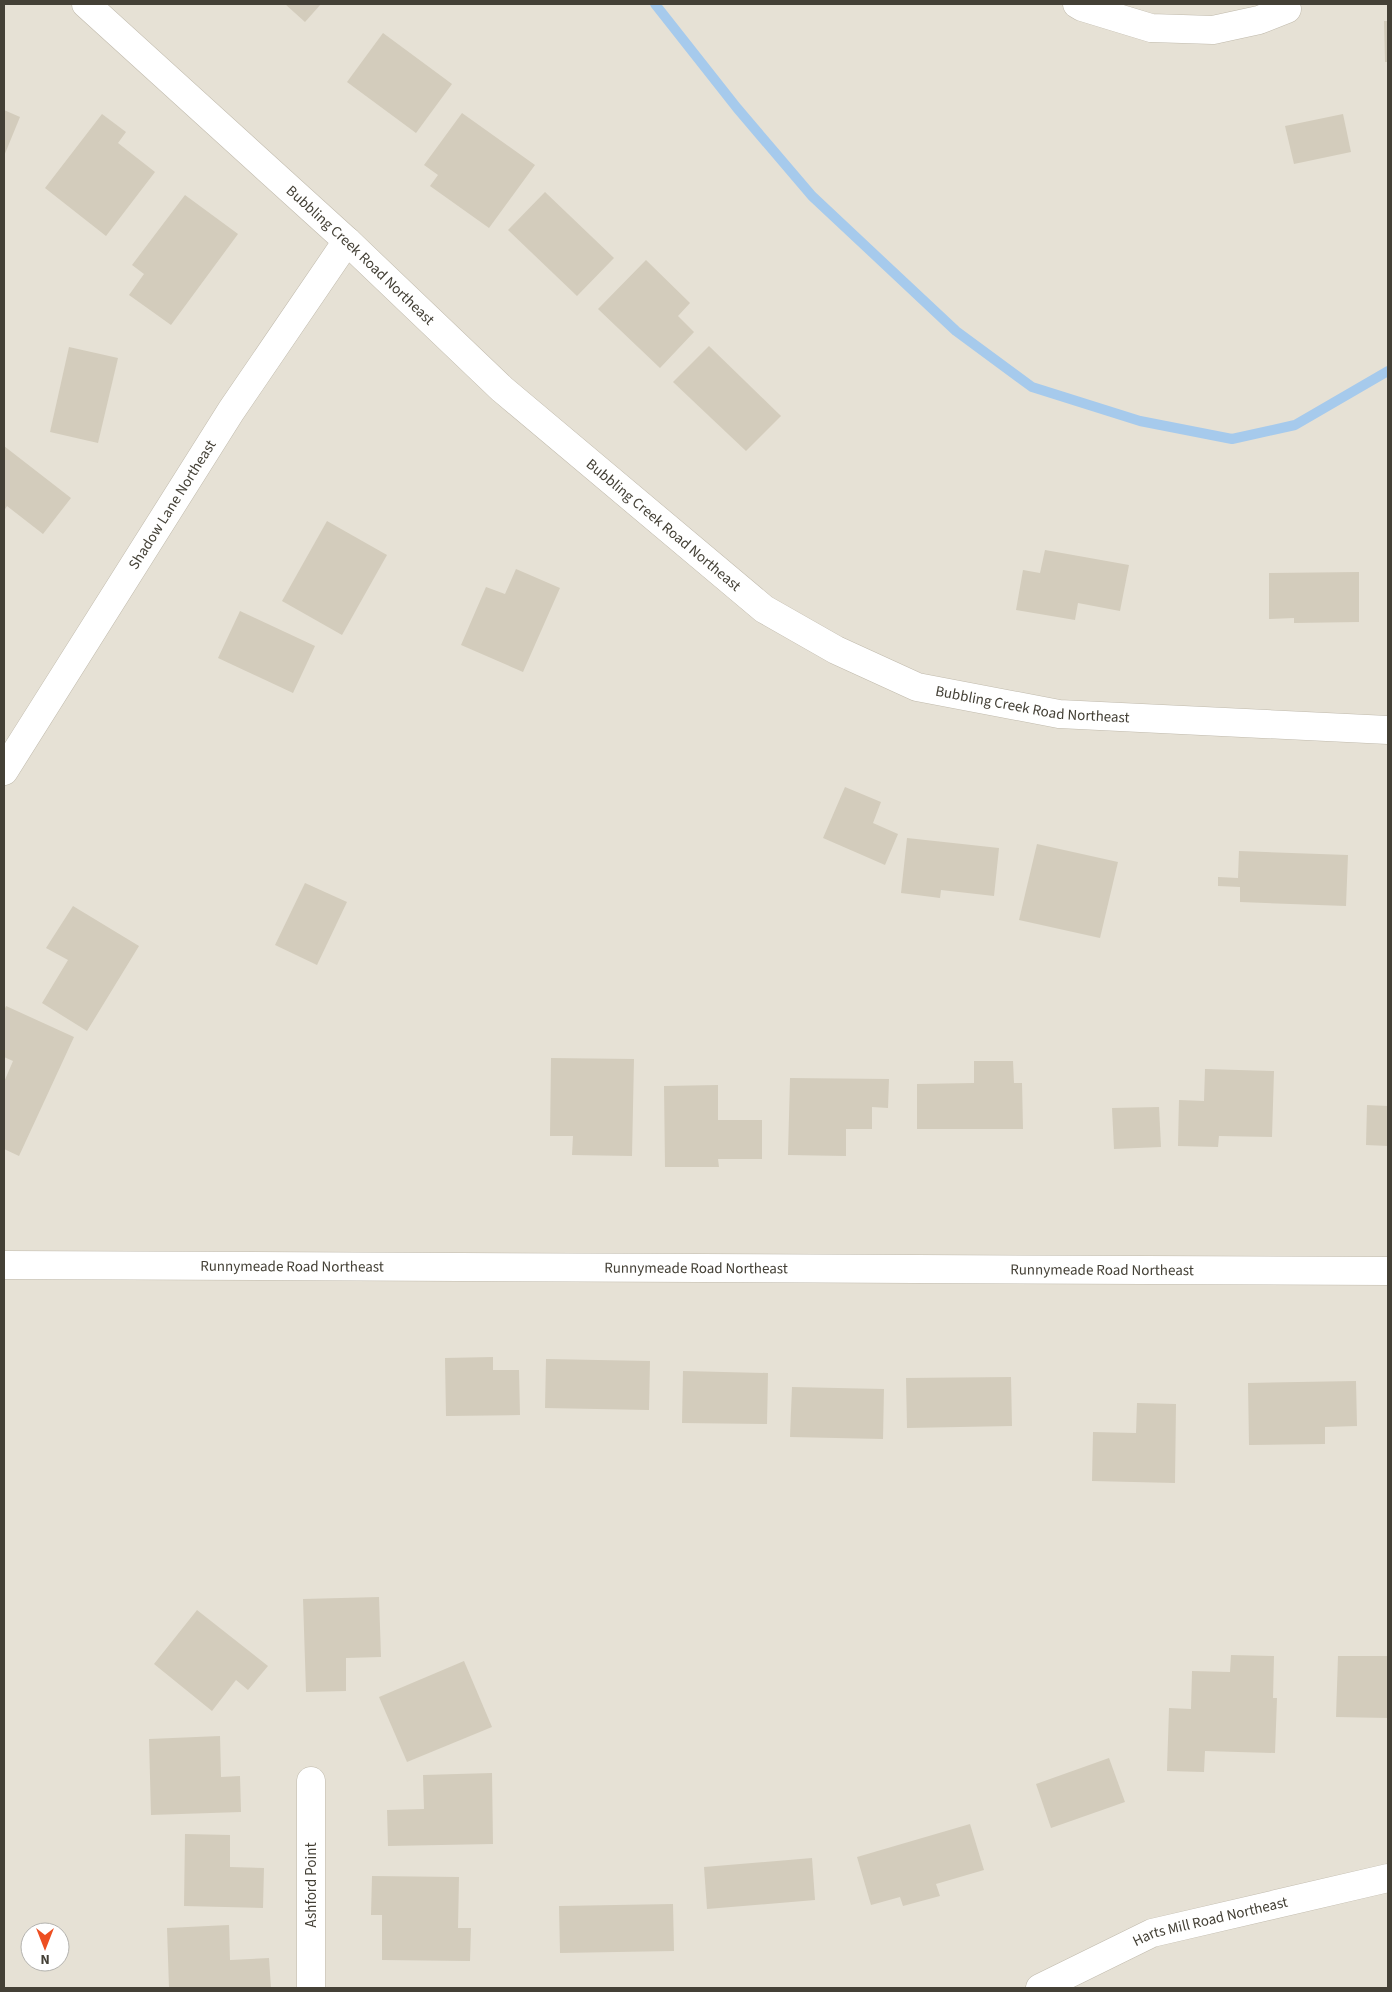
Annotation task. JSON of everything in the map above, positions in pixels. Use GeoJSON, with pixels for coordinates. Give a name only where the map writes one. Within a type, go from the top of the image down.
{"type":"FeatureCollection","features":[{"type":"Feature","properties":{"kind":"street","name":"Bubbling Creek Road Northeast"},"geometry":{"type":"LineString","coordinates":[[86,4],[347,241],[502,389],[764,609],[836,650],[917,687],[1059,714],[1388,730]]}},
{"type":"Feature","properties":{"kind":"street"},"geometry":{"type":"LineString","coordinates":[[1077,4],[1082,8],[1151,28],[1213,30],[1259,20],[1287,9]]}},
{"type":"Feature","properties":{"kind":"street","name":"Shadow Lane Northeast"},"geometry":{"type":"LineString","coordinates":[[4,772],[231,411],[347,241]]}},
{"type":"Feature","properties":{"kind":"street","name":"Runnymeade Road Northeast"},"geometry":{"type":"LineString","coordinates":[[4,1264],[1388,1271]]}},
{"type":"Feature","properties":{"kind":"street","name":"Ashford Point"},"geometry":{"type":"LineString","coordinates":[[311,1781],[311,1988]]}},
{"type":"Feature","properties":{"kind":"street","name":"Harts Mill Road Northeast"},"geometry":{"type":"LineString","coordinates":[[1040,1988],[1152,1933],[1388,1878]]}},
{"type":"Feature","properties":{"kind":"shaded area"},"geometry":{"type":"Polygon","coordinates":[[[4,4],[1388,4],[1388,1988],[4,1988],[4,4]]]}},
{"type":"Feature","properties":{"kind":"building"},"geometry":{"type":"Polygon","coordinates":[[[285,4],[321,4],[305,22],[285,4]]]}},
{"type":"Feature","properties":{"kind":"building"},"geometry":{"type":"Polygon","coordinates":[[[1384,21],[1388,21],[1388,62],[1385,62],[1384,21]]]}},
{"type":"Feature","properties":{"kind":"building"},"geometry":{"type":"Polygon","coordinates":[[[383,33],[452,84],[416,133],[347,82],[383,33]]]}},
{"type":"Feature","properties":{"kind":"building"},"geometry":{"type":"Polygon","coordinates":[[[4,110],[20,117],[4,156],[4,110]]]}},
{"type":"Feature","properties":{"kind":"building"},"geometry":{"type":"Polygon","coordinates":[[[462,113],[535,165],[489,228],[430,186],[438,175],[424,165],[462,113]]]}},
{"type":"Feature","properties":{"kind":"building"},"geometry":{"type":"Polygon","coordinates":[[[102,114],[126,132],[118,143],[155,172],[106,236],[45,188],[102,114]]]}},
{"type":"Feature","properties":{"kind":"building"},"geometry":{"type":"Polygon","coordinates":[[[1343,114],[1351,152],[1294,164],[1285,126],[1343,114]]]}},
{"type":"Feature","properties":{"kind":"building"},"geometry":{"type":"Polygon","coordinates":[[[545,192],[614,258],[577,296],[508,230],[545,192]]]}},
{"type":"Feature","properties":{"kind":"building"},"geometry":{"type":"Polygon","coordinates":[[[185,195],[238,234],[171,325],[129,295],[144,274],[132,265],[185,195]]]}},
{"type":"Feature","properties":{"kind":"building"},"geometry":{"type":"Polygon","coordinates":[[[646,260],[690,303],[678,316],[694,332],[660,368],[598,309],[646,260]]]}},
{"type":"Feature","properties":{"kind":"building"},"geometry":{"type":"Polygon","coordinates":[[[709,346],[781,416],[746,451],[673,382],[709,346]]]}},
{"type":"Feature","properties":{"kind":"building"},"geometry":{"type":"Polygon","coordinates":[[[69,347],[118,358],[98,443],[50,432],[69,347]]]}},
{"type":"Feature","properties":{"kind":"building"},"geometry":{"type":"Polygon","coordinates":[[[4,446],[71,498],[43,534],[7,506],[4,511],[4,446]]]}},
{"type":"Feature","properties":{"kind":"building"},"geometry":{"type":"Polygon","coordinates":[[[327,521],[387,555],[342,635],[282,601],[327,521]]]}},
{"type":"Feature","properties":{"kind":"building"},"geometry":{"type":"Polygon","coordinates":[[[1045,550],[1129,565],[1120,611],[1078,603],[1075,620],[1016,610],[1023,570],[1040,573],[1045,550]]]}},
{"type":"Feature","properties":{"kind":"building"},"geometry":{"type":"Polygon","coordinates":[[[516,569],[560,588],[523,672],[461,645],[486,587],[505,594],[516,569]]]}},
{"type":"Feature","properties":{"kind":"building"},"geometry":{"type":"Polygon","coordinates":[[[1359,572],[1359,622],[1294,623],[1294,618],[1269,619],[1269,573],[1359,572]]]}},
{"type":"Feature","properties":{"kind":"building"},"geometry":{"type":"Polygon","coordinates":[[[240,611],[315,646],[293,693],[218,658],[240,611]]]}},
{"type":"Feature","properties":{"kind":"building"},"geometry":{"type":"Polygon","coordinates":[[[845,787],[881,802],[873,823],[898,834],[885,865],[823,838],[845,787]]]}},
{"type":"Feature","properties":{"kind":"building"},"geometry":{"type":"Polygon","coordinates":[[[907,838],[999,848],[994,896],[941,890],[940,898],[901,893],[907,838]]]}},
{"type":"Feature","properties":{"kind":"building"},"geometry":{"type":"Polygon","coordinates":[[[1037,844],[1118,862],[1100,938],[1019,920],[1037,844]]]}},
{"type":"Feature","properties":{"kind":"building"},"geometry":{"type":"Polygon","coordinates":[[[1239,851],[1348,855],[1346,906],[1240,902],[1240,887],[1218,886],[1218,877],[1238,878],[1239,851]]]}},
{"type":"Feature","properties":{"kind":"building"},"geometry":{"type":"Polygon","coordinates":[[[305,883],[347,902],[317,965],[275,945],[305,883]]]}},
{"type":"Feature","properties":{"kind":"building"},"geometry":{"type":"Polygon","coordinates":[[[73,906],[139,946],[87,1031],[42,1003],[68,960],[46,948],[73,906]]]}},
{"type":"Feature","properties":{"kind":"building"},"geometry":{"type":"Polygon","coordinates":[[[6,1006],[74,1037],[19,1156],[4,1149],[4,1082],[13,1061],[4,1057],[4,1011],[6,1006]]]}},
{"type":"Feature","properties":{"kind":"building"},"geometry":{"type":"Polygon","coordinates":[[[551,1058],[634,1059],[632,1156],[572,1155],[573,1136],[550,1136],[551,1058]]]}},
{"type":"Feature","properties":{"kind":"building"},"geometry":{"type":"Polygon","coordinates":[[[974,1061],[1013,1061],[1014,1083],[1022,1083],[1023,1129],[917,1129],[917,1084],[974,1083],[974,1061]]]}},
{"type":"Feature","properties":{"kind":"building"},"geometry":{"type":"Polygon","coordinates":[[[1205,1069],[1274,1071],[1272,1137],[1219,1136],[1218,1147],[1178,1146],[1179,1100],[1204,1101],[1205,1069]]]}},
{"type":"Feature","properties":{"kind":"building"},"geometry":{"type":"Polygon","coordinates":[[[790,1078],[889,1079],[888,1108],[872,1107],[872,1129],[846,1129],[846,1156],[788,1155],[790,1078]]]}},
{"type":"Feature","properties":{"kind":"building"},"geometry":{"type":"Polygon","coordinates":[[[718,1085],[718,1120],[762,1120],[762,1159],[718,1159],[719,1167],[665,1167],[664,1086],[718,1085]]]}},
{"type":"Feature","properties":{"kind":"building"},"geometry":{"type":"Polygon","coordinates":[[[1367,1105],[1388,1106],[1388,1146],[1366,1145],[1367,1105]]]}},
{"type":"Feature","properties":{"kind":"building"},"geometry":{"type":"Polygon","coordinates":[[[1159,1107],[1161,1147],[1114,1149],[1112,1108],[1159,1107]]]}},
{"type":"Feature","properties":{"kind":"building"},"geometry":{"type":"Polygon","coordinates":[[[493,1357],[493,1370],[519,1370],[520,1415],[446,1416],[445,1358],[493,1357]]]}},
{"type":"Feature","properties":{"kind":"building"},"geometry":{"type":"Polygon","coordinates":[[[546,1359],[650,1361],[649,1410],[545,1408],[546,1359]]]}},
{"type":"Feature","properties":{"kind":"building"},"geometry":{"type":"Polygon","coordinates":[[[683,1371],[768,1373],[767,1424],[682,1423],[683,1371]]]}},
{"type":"Feature","properties":{"kind":"building"},"geometry":{"type":"Polygon","coordinates":[[[1011,1377],[1012,1426],[907,1428],[906,1378],[1011,1377]]]}},
{"type":"Feature","properties":{"kind":"building"},"geometry":{"type":"Polygon","coordinates":[[[1356,1381],[1357,1426],[1325,1427],[1325,1444],[1249,1445],[1248,1383],[1356,1381]]]}},
{"type":"Feature","properties":{"kind":"building"},"geometry":{"type":"Polygon","coordinates":[[[792,1387],[884,1389],[883,1439],[790,1437],[792,1387]]]}},
{"type":"Feature","properties":{"kind":"building"},"geometry":{"type":"Polygon","coordinates":[[[1137,1403],[1176,1404],[1175,1483],[1092,1481],[1093,1432],[1136,1433],[1137,1403]]]}},
{"type":"Feature","properties":{"kind":"building"},"geometry":{"type":"Polygon","coordinates":[[[379,1597],[381,1657],[346,1658],[346,1691],[306,1692],[303,1599],[379,1597]]]}},
{"type":"Feature","properties":{"kind":"building"},"geometry":{"type":"Polygon","coordinates":[[[197,1610],[268,1666],[248,1690],[236,1680],[212,1711],[154,1664],[197,1610]]]}},
{"type":"Feature","properties":{"kind":"building"},"geometry":{"type":"Polygon","coordinates":[[[1231,1655],[1274,1656],[1273,1698],[1277,1698],[1275,1753],[1205,1751],[1204,1772],[1167,1771],[1169,1708],[1191,1709],[1192,1671],[1230,1672],[1231,1655]]]}},
{"type":"Feature","properties":{"kind":"building"},"geometry":{"type":"Polygon","coordinates":[[[1338,1656],[1388,1656],[1388,1718],[1336,1717],[1338,1656]]]}},
{"type":"Feature","properties":{"kind":"building"},"geometry":{"type":"Polygon","coordinates":[[[464,1661],[492,1727],[407,1762],[379,1697],[464,1661]]]}},
{"type":"Feature","properties":{"kind":"building"},"geometry":{"type":"Polygon","coordinates":[[[220,1736],[221,1777],[240,1776],[241,1812],[151,1815],[149,1739],[220,1736]]]}},
{"type":"Feature","properties":{"kind":"building"},"geometry":{"type":"Polygon","coordinates":[[[1109,1758],[1125,1802],[1051,1828],[1036,1784],[1109,1758]]]}},
{"type":"Feature","properties":{"kind":"building"},"geometry":{"type":"Polygon","coordinates":[[[492,1773],[493,1844],[388,1846],[387,1810],[424,1809],[423,1775],[492,1773]]]}},
{"type":"Feature","properties":{"kind":"building"},"geometry":{"type":"Polygon","coordinates":[[[970,1824],[984,1870],[936,1884],[940,1896],[903,1906],[900,1897],[871,1905],[857,1857],[970,1824]]]}},
{"type":"Feature","properties":{"kind":"building"},"geometry":{"type":"Polygon","coordinates":[[[185,1834],[230,1835],[230,1867],[264,1868],[263,1908],[184,1906],[185,1834]]]}},
{"type":"Feature","properties":{"kind":"building"},"geometry":{"type":"Polygon","coordinates":[[[812,1858],[815,1900],[707,1909],[704,1867],[812,1858]]]}},
{"type":"Feature","properties":{"kind":"building"},"geometry":{"type":"Polygon","coordinates":[[[372,1876],[459,1877],[458,1928],[471,1928],[470,1961],[382,1960],[382,1915],[371,1915],[372,1876]]]}},
{"type":"Feature","properties":{"kind":"building"},"geometry":{"type":"Polygon","coordinates":[[[673,1904],[674,1951],[560,1953],[559,1906],[673,1904]]]}},
{"type":"Feature","properties":{"kind":"building"},"geometry":{"type":"Polygon","coordinates":[[[229,1925],[230,1960],[269,1958],[271,1988],[169,1988],[167,1928],[229,1925]]]}},
{"type":"Feature","properties":{"kind":"waterway"},"geometry":{"type":"LineString","coordinates":[[655,4],[737,108],[812,196],[956,331],[1032,387],[1140,421],[1232,439],[1295,425],[1388,371]]}}]}
